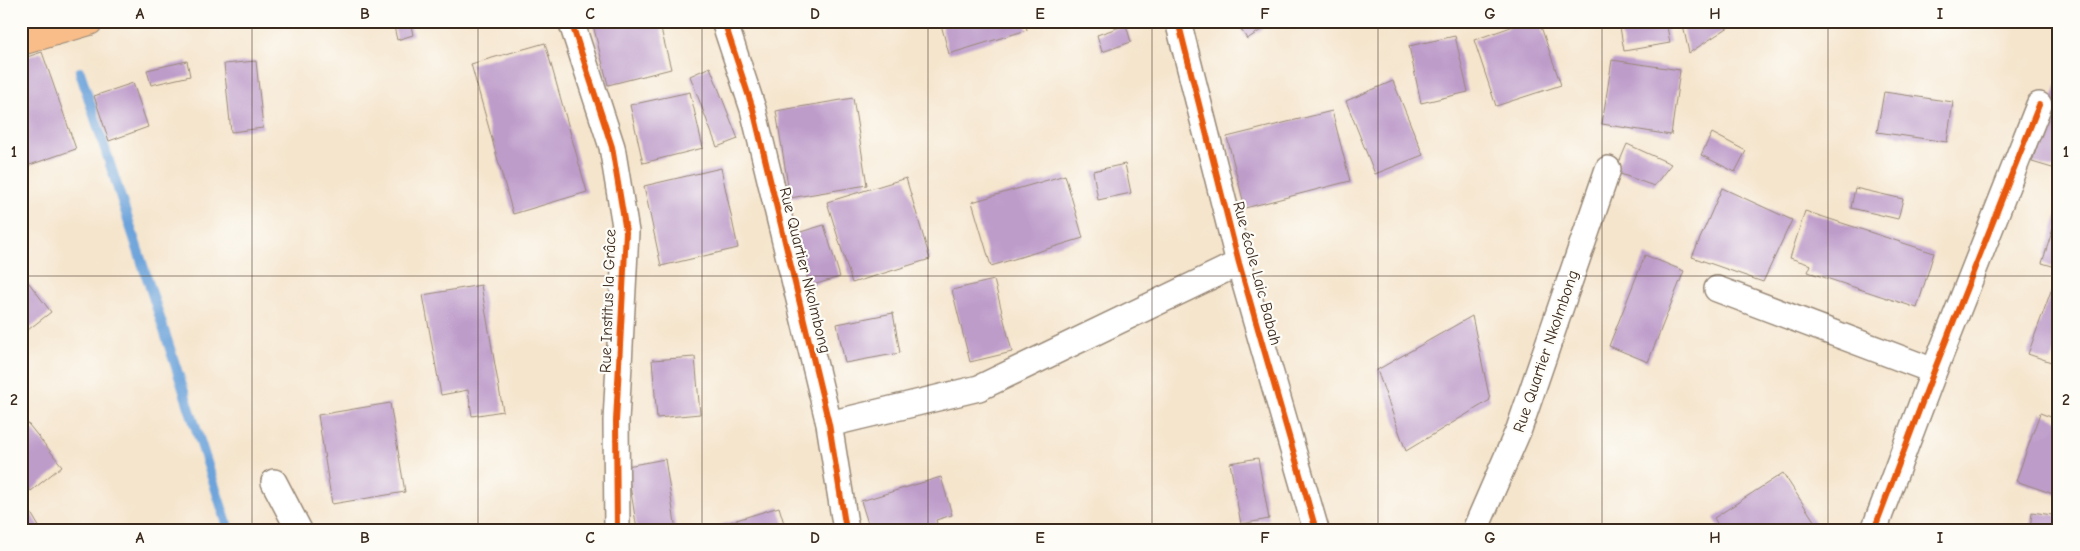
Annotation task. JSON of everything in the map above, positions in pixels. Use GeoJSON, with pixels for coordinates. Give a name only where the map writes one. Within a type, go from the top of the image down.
{"type":"FeatureCollection","features":[{"type":"Feature","properties":{"kind":"main road"},"geometry":{"type":"LineString","coordinates":[[21,41],[89,21]]}},
{"type":"Feature","properties":{"kind":"street","name":"Rue Institus la Grâce"},"geometry":{"type":"LineString","coordinates":[[571,21],[612,147],[626,232],[616,421],[617,530]]}},
{"type":"Feature","properties":{"kind":"street","name":"Rue Quartier Nkolmbong"},"geometry":{"type":"LineString","coordinates":[[724,21],[753,109],[829,424],[846,530]]}},
{"type":"Feature","properties":{"kind":"street","name":"Rue école Laic Babah"},"geometry":{"type":"LineString","coordinates":[[1178,21],[1240,263],[1316,530]]}},
{"type":"Feature","properties":{"kind":"street"},"geometry":{"type":"LineString","coordinates":[[1874,530],[1934,371],[2039,105]]}},
{"type":"Feature","properties":{"kind":"street","name":"Rue Quartier Nkolmbong"},"geometry":{"type":"LineString","coordinates":[[1475,530],[1519,429],[1608,169]]}},
{"type":"Feature","properties":{"kind":"street"},"geometry":{"type":"LineString","coordinates":[[829,424],[979,388],[1240,263]]}},
{"type":"Feature","properties":{"kind":"street"},"geometry":{"type":"LineString","coordinates":[[1717,289],[1934,371]]}},
{"type":"Feature","properties":{"kind":"street"},"geometry":{"type":"LineString","coordinates":[[274,482],[299,530]]}},
{"type":"Feature","properties":{"kind":"building"},"geometry":{"type":"Polygon","coordinates":[[[410,21],[413,35],[397,40],[393,22],[410,21]]]}},
{"type":"Feature","properties":{"kind":"building"},"geometry":{"type":"Polygon","coordinates":[[[592,21],[659,21],[671,69],[608,85],[592,21]]]}},
{"type":"Feature","properties":{"kind":"building"},"geometry":{"type":"Polygon","coordinates":[[[940,21],[1025,21],[1027,30],[949,54],[940,21]]]}},
{"type":"Feature","properties":{"kind":"building"},"geometry":{"type":"Polygon","coordinates":[[[1236,21],[1275,21],[1247,39],[1236,21]]]}},
{"type":"Feature","properties":{"kind":"building"},"geometry":{"type":"Polygon","coordinates":[[[1528,21],[1539,21],[1561,85],[1496,106],[1474,40],[1528,21]]]}},
{"type":"Feature","properties":{"kind":"building"},"geometry":{"type":"Polygon","coordinates":[[[1619,21],[1666,21],[1670,43],[1624,51],[1619,21]]]}},
{"type":"Feature","properties":{"kind":"building"},"geometry":{"type":"Polygon","coordinates":[[[1682,21],[1738,21],[1689,53],[1682,21]]]}},
{"type":"Feature","properties":{"kind":"building"},"geometry":{"type":"Polygon","coordinates":[[[1126,25],[1131,42],[1102,52],[1097,35],[1126,25]]]}},
{"type":"Feature","properties":{"kind":"building"},"geometry":{"type":"Polygon","coordinates":[[[1455,36],[1468,92],[1421,103],[1409,46],[1455,36]]]}},
{"type":"Feature","properties":{"kind":"building"},"geometry":{"type":"Polygon","coordinates":[[[545,43],[587,192],[513,214],[471,64],[545,43]]]}},
{"type":"Feature","properties":{"kind":"building"},"geometry":{"type":"Polygon","coordinates":[[[42,52],[76,149],[21,168],[21,59],[42,52]]]}},
{"type":"Feature","properties":{"kind":"building"},"geometry":{"type":"Polygon","coordinates":[[[1612,60],[1680,70],[1671,135],[1602,124],[1612,60]]]}},
{"type":"Feature","properties":{"kind":"building"},"geometry":{"type":"Polygon","coordinates":[[[187,61],[190,76],[151,85],[147,70],[187,61]]]}},
{"type":"Feature","properties":{"kind":"building"},"geometry":{"type":"Polygon","coordinates":[[[256,61],[263,128],[231,132],[224,64],[256,61]]]}},
{"type":"Feature","properties":{"kind":"building"},"geometry":{"type":"Polygon","coordinates":[[[710,67],[738,139],[717,147],[690,76],[710,67]]]}},
{"type":"Feature","properties":{"kind":"building"},"geometry":{"type":"Polygon","coordinates":[[[1393,81],[1423,155],[1375,174],[1346,101],[1393,81]]]}},
{"type":"Feature","properties":{"kind":"building"},"geometry":{"type":"Polygon","coordinates":[[[133,83],[148,127],[109,141],[94,96],[133,83]]]}},
{"type":"Feature","properties":{"kind":"building"},"geometry":{"type":"Polygon","coordinates":[[[2057,84],[2059,84],[2059,170],[2032,162],[2057,84]]]}},
{"type":"Feature","properties":{"kind":"building"},"geometry":{"type":"Polygon","coordinates":[[[690,92],[703,148],[643,163],[630,105],[690,92]]]}},
{"type":"Feature","properties":{"kind":"building"},"geometry":{"type":"Polygon","coordinates":[[[1884,92],[1953,102],[1947,142],[1877,132],[1884,92]]]}},
{"type":"Feature","properties":{"kind":"building"},"geometry":{"type":"Polygon","coordinates":[[[853,98],[867,185],[790,198],[776,111],[853,98]]]}},
{"type":"Feature","properties":{"kind":"building"},"geometry":{"type":"Polygon","coordinates":[[[1332,111],[1350,181],[1245,208],[1227,137],[1332,111]]]}},
{"type":"Feature","properties":{"kind":"building"},"geometry":{"type":"Polygon","coordinates":[[[1712,133],[1746,151],[1735,172],[1701,155],[1712,133]]]}},
{"type":"Feature","properties":{"kind":"building"},"geometry":{"type":"Polygon","coordinates":[[[1627,144],[1671,164],[1654,186],[1615,172],[1627,144]]]}},
{"type":"Feature","properties":{"kind":"building"},"geometry":{"type":"Polygon","coordinates":[[[1125,164],[1131,193],[1098,200],[1093,171],[1125,164]]]}},
{"type":"Feature","properties":{"kind":"building"},"geometry":{"type":"Polygon","coordinates":[[[721,168],[738,248],[661,266],[644,186],[721,168]]]}},
{"type":"Feature","properties":{"kind":"building"},"geometry":{"type":"Polygon","coordinates":[[[1065,175],[1083,238],[991,266],[972,202],[1065,175]]]}},
{"type":"Feature","properties":{"kind":"building"},"geometry":{"type":"Polygon","coordinates":[[[906,178],[930,259],[852,283],[827,202],[906,178]]]}},
{"type":"Feature","properties":{"kind":"building"},"geometry":{"type":"Polygon","coordinates":[[[1722,188],[1792,220],[1763,282],[1692,257],[1722,188]]]}},
{"type":"Feature","properties":{"kind":"building"},"geometry":{"type":"Polygon","coordinates":[[[1855,188],[1903,199],[1898,219],[1851,208],[1855,188]]]}},
{"type":"Feature","properties":{"kind":"building"},"geometry":{"type":"Polygon","coordinates":[[[1805,211],[1934,253],[1917,308],[1808,272],[1811,265],[1790,258],[1805,211]]]}},
{"type":"Feature","properties":{"kind":"building"},"geometry":{"type":"Polygon","coordinates":[[[2059,213],[2059,268],[2042,263],[2059,213]]]}},
{"type":"Feature","properties":{"kind":"building"},"geometry":{"type":"Polygon","coordinates":[[[824,225],[840,277],[799,289],[784,237],[824,225]]]}},
{"type":"Feature","properties":{"kind":"building"},"geometry":{"type":"Polygon","coordinates":[[[1645,255],[1684,271],[1648,362],[1609,346],[1645,255]]]}},
{"type":"Feature","properties":{"kind":"building"},"geometry":{"type":"Polygon","coordinates":[[[994,280],[1012,352],[970,362],[952,290],[994,280]]]}},
{"type":"Feature","properties":{"kind":"building"},"geometry":{"type":"Polygon","coordinates":[[[29,283],[51,312],[24,333],[21,329],[21,289],[29,283]]]}},
{"type":"Feature","properties":{"kind":"building"},"geometry":{"type":"Polygon","coordinates":[[[481,285],[503,411],[472,416],[468,390],[441,395],[423,295],[481,285]]]}},
{"type":"Feature","properties":{"kind":"building"},"geometry":{"type":"Polygon","coordinates":[[[2051,291],[2059,294],[2059,340],[2051,362],[2028,354],[2051,291]]]}},
{"type":"Feature","properties":{"kind":"building"},"geometry":{"type":"Polygon","coordinates":[[[893,313],[900,353],[845,363],[837,324],[893,313]]]}},
{"type":"Feature","properties":{"kind":"building"},"geometry":{"type":"Polygon","coordinates":[[[1472,316],[1490,400],[1406,451],[1377,370],[1472,316]]]}},
{"type":"Feature","properties":{"kind":"building"},"geometry":{"type":"Polygon","coordinates":[[[695,357],[700,414],[657,418],[652,360],[695,357]]]}},
{"type":"Feature","properties":{"kind":"building"},"geometry":{"type":"Polygon","coordinates":[[[390,403],[405,492],[332,504],[318,415],[390,403]]]}},
{"type":"Feature","properties":{"kind":"building"},"geometry":{"type":"Polygon","coordinates":[[[2040,413],[2059,420],[2059,496],[2016,481],[2040,413]]]}},
{"type":"Feature","properties":{"kind":"building"},"geometry":{"type":"Polygon","coordinates":[[[21,415],[62,466],[31,491],[21,479],[21,415]]]}},
{"type":"Feature","properties":{"kind":"building"},"geometry":{"type":"Polygon","coordinates":[[[1258,458],[1269,519],[1241,524],[1230,463],[1258,458]]]}},
{"type":"Feature","properties":{"kind":"building"},"geometry":{"type":"Polygon","coordinates":[[[665,459],[676,530],[637,530],[627,466],[665,459]]]}},
{"type":"Feature","properties":{"kind":"building"},"geometry":{"type":"Polygon","coordinates":[[[1783,473],[1820,530],[1721,530],[1714,518],[1783,473]]]}},
{"type":"Feature","properties":{"kind":"building"},"geometry":{"type":"Polygon","coordinates":[[[941,477],[952,515],[936,520],[939,530],[870,530],[861,501],[941,477]]]}},
{"type":"Feature","properties":{"kind":"building"},"geometry":{"type":"Polygon","coordinates":[[[779,507],[786,530],[718,530],[717,526],[779,507]]]}},
{"type":"Feature","properties":{"kind":"building"},"geometry":{"type":"Polygon","coordinates":[[[2032,512],[2059,516],[2059,530],[2030,530],[2032,512]]]}},
{"type":"Feature","properties":{"kind":"building"},"geometry":{"type":"Polygon","coordinates":[[[31,513],[41,530],[21,530],[21,519],[31,513]]]}},
{"type":"Feature","properties":{"kind":"waterway"},"geometry":{"type":"LineString","coordinates":[[80,72],[229,530]]}},
{"type":"Feature","properties":{"kind":"cycle path"},"geometry":{"type":"LineString","coordinates":[[571,21],[612,147],[626,232],[616,421],[617,530]]}},
{"type":"Feature","properties":{"kind":"cycle path"},"geometry":{"type":"LineString","coordinates":[[724,21],[753,109],[829,424],[846,530]]}},
{"type":"Feature","properties":{"kind":"cycle path"},"geometry":{"type":"LineString","coordinates":[[1178,21],[1239,263],[1316,530]]}},
{"type":"Feature","properties":{"kind":"cycle path"},"geometry":{"type":"LineString","coordinates":[[1874,530],[1934,371],[2039,105]]}}]}
